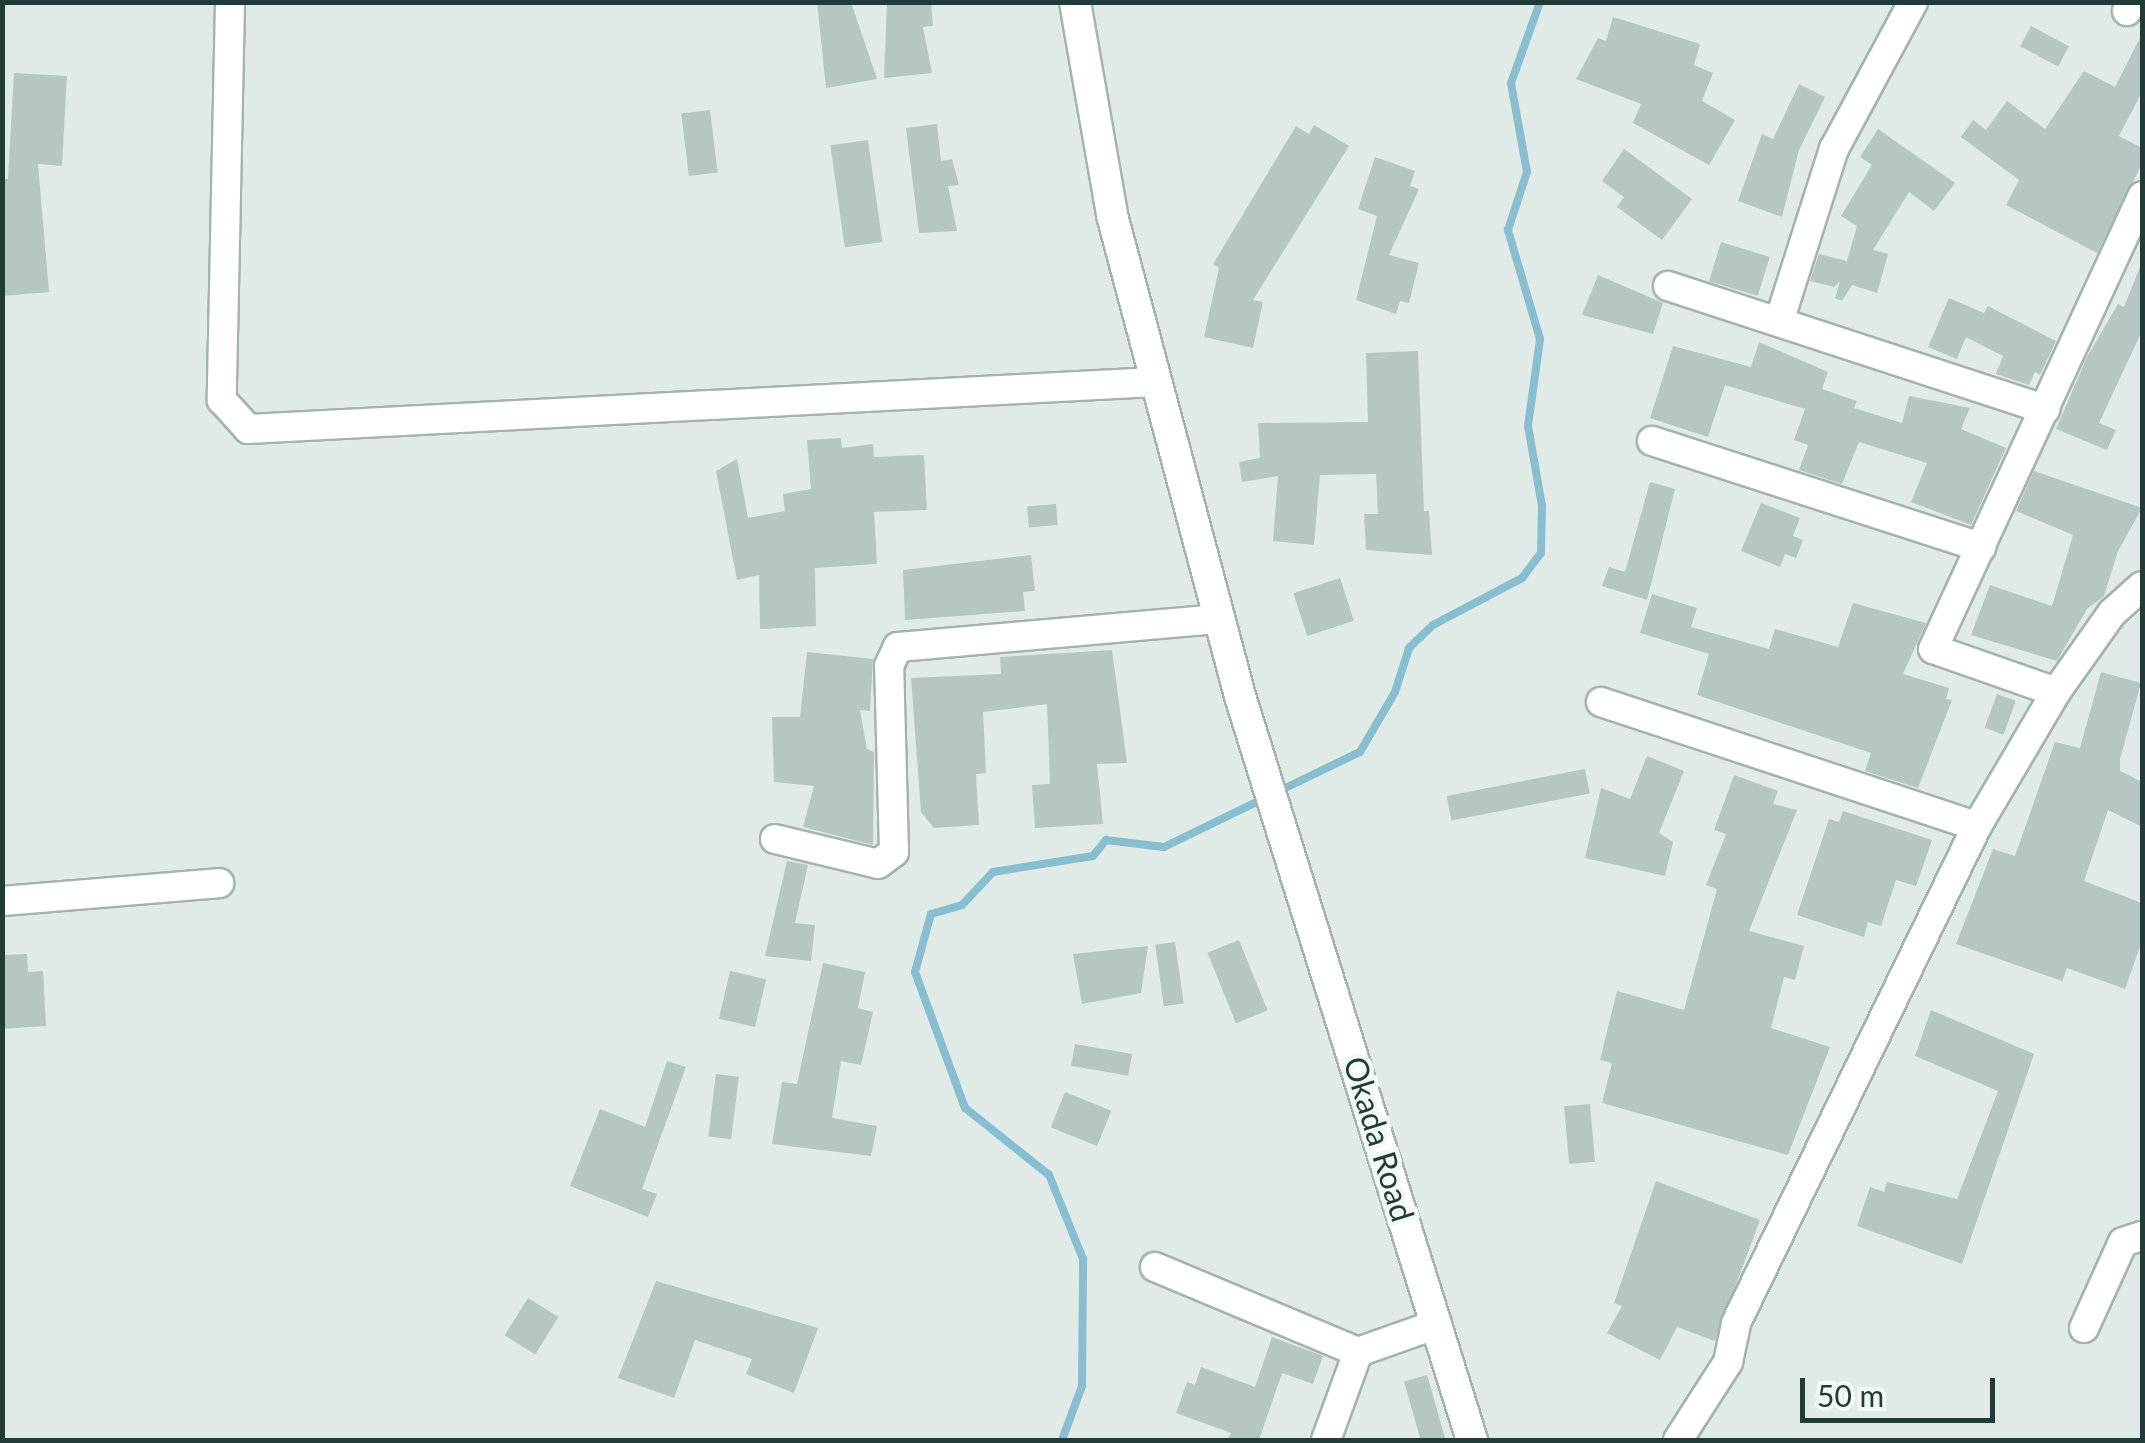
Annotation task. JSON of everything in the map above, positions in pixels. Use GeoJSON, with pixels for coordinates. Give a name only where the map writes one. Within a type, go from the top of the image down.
{"type":"FeatureCollection","features":[{"type":"Feature","properties":{"kind":"street"},"geometry":{"type":"LineString","coordinates":[[230,2],[222,400],[248,428],[1155,382]]}},
{"type":"Feature","properties":{"kind":"street","name":"Okada Road"},"geometry":{"type":"LineString","coordinates":[[1075,2],[1112,215],[1220,619],[1260,763],[1472,1440]]}},
{"type":"Feature","properties":{"kind":"street"},"geometry":{"type":"LineString","coordinates":[[1778,322],[1834,149],[1913,2]]}},
{"type":"Feature","properties":{"kind":"street"},"geometry":{"type":"LineString","coordinates":[[2056,692],[1933,650],[2142,196]]}},
{"type":"Feature","properties":{"kind":"street"},"geometry":{"type":"LineString","coordinates":[[1668,286],[2045,410]]}},
{"type":"Feature","properties":{"kind":"street"},"geometry":{"type":"LineString","coordinates":[[1652,442],[1981,546]]}},
{"type":"Feature","properties":{"kind":"street"},"geometry":{"type":"LineString","coordinates":[[1678,1440],[1728,1362],[1736,1322],[1977,826],[2056,692],[2112,613],[2142,586]]}},
{"type":"Feature","properties":{"kind":"street"},"geometry":{"type":"LineString","coordinates":[[775,838],[878,864],[894,852],[889,666],[898,647],[1220,619]]}},
{"type":"Feature","properties":{"kind":"street"},"geometry":{"type":"LineString","coordinates":[[1601,702],[1977,826]]}},
{"type":"Feature","properties":{"kind":"street"},"geometry":{"type":"LineString","coordinates":[[2,901],[219,883]]}},
{"type":"Feature","properties":{"kind":"street"},"geometry":{"type":"LineString","coordinates":[[2084,1328],[2123,1242],[2142,1236]]}},
{"type":"Feature","properties":{"kind":"street"},"geometry":{"type":"LineString","coordinates":[[1155,1267],[1358,1352],[1437,1324]]}},
{"type":"Feature","properties":{"kind":"street"},"geometry":{"type":"LineString","coordinates":[[1326,1440],[1358,1352]]}},
{"type":"Feature","properties":{"kind":"building"},"geometry":{"type":"Polygon","coordinates":[[[817,2],[851,2],[877,79],[826,88],[817,2]]]}},
{"type":"Feature","properties":{"kind":"building"},"geometry":{"type":"Polygon","coordinates":[[[887,2],[931,2],[933,26],[923,27],[932,73],[884,78],[887,2]]]}},
{"type":"Feature","properties":{"kind":"building"},"geometry":{"type":"Polygon","coordinates":[[[1613,17],[1700,44],[1694,65],[1713,73],[1702,101],[1735,120],[1709,165],[1633,123],[1641,104],[1576,79],[1598,38],[1606,41],[1613,17]]]}},
{"type":"Feature","properties":{"kind":"building"},"geometry":{"type":"Polygon","coordinates":[[[2031,26],[2069,46],[2058,66],[2020,46],[2031,26]]]}},
{"type":"Feature","properties":{"kind":"building"},"geometry":{"type":"Polygon","coordinates":[[[2142,34],[2142,92],[2119,136],[2142,148],[2142,164],[2097,253],[2006,205],[2019,180],[1961,137],[1973,120],[1986,130],[2007,101],[2045,129],[2084,71],[2115,87],[2142,34]]]}},
{"type":"Feature","properties":{"kind":"building"},"geometry":{"type":"Polygon","coordinates":[[[14,73],[67,76],[62,166],[38,164],[49,292],[2,296],[2,179],[8,179],[14,73]]]}},
{"type":"Feature","properties":{"kind":"building"},"geometry":{"type":"Polygon","coordinates":[[[1799,84],[1825,97],[1799,150],[1782,217],[1738,201],[1762,134],[1773,139],[1799,84]]]}},
{"type":"Feature","properties":{"kind":"building"},"geometry":{"type":"Polygon","coordinates":[[[710,110],[718,173],[689,176],[681,114],[710,110]]]}},
{"type":"Feature","properties":{"kind":"building"},"geometry":{"type":"Polygon","coordinates":[[[937,124],[941,161],[952,159],[959,185],[948,186],[957,231],[919,233],[906,128],[937,124]]]}},
{"type":"Feature","properties":{"kind":"building"},"geometry":{"type":"Polygon","coordinates":[[[1314,125],[1349,146],[1253,300],[1263,302],[1253,348],[1204,337],[1219,268],[1213,264],[1296,126],[1309,134],[1314,125]]]}},
{"type":"Feature","properties":{"kind":"building"},"geometry":{"type":"Polygon","coordinates":[[[1878,129],[1955,183],[1934,211],[1909,192],[1873,250],[1888,254],[1877,293],[1852,285],[1842,301],[1835,298],[1840,281],[1834,287],[1810,281],[1819,254],[1847,261],[1857,226],[1841,216],[1872,165],[1860,157],[1878,129]]]}},
{"type":"Feature","properties":{"kind":"building"},"geometry":{"type":"Polygon","coordinates":[[[868,140],[882,242],[845,247],[830,145],[868,140]]]}},
{"type":"Feature","properties":{"kind":"building"},"geometry":{"type":"Polygon","coordinates":[[[1624,149],[1692,199],[1662,240],[1617,207],[1624,197],[1602,181],[1624,149]]]}},
{"type":"Feature","properties":{"kind":"building"},"geometry":{"type":"Polygon","coordinates":[[[1375,157],[1415,171],[1410,186],[1419,189],[1389,255],[1419,263],[1409,303],[1400,301],[1396,314],[1356,300],[1377,216],[1358,209],[1375,157]]]}},
{"type":"Feature","properties":{"kind":"building"},"geometry":{"type":"Polygon","coordinates":[[[1721,242],[1770,257],[1758,296],[1709,281],[1721,242]]]}},
{"type":"Feature","properties":{"kind":"building"},"geometry":{"type":"Polygon","coordinates":[[[2142,262],[2142,331],[2099,423],[2116,430],[2107,450],[2056,429],[2087,357],[2118,304],[2124,307],[2142,262]]]}},
{"type":"Feature","properties":{"kind":"building"},"geometry":{"type":"Polygon","coordinates":[[[1598,275],[1663,303],[1653,334],[1582,315],[1598,275]]]}},
{"type":"Feature","properties":{"kind":"building"},"geometry":{"type":"Polygon","coordinates":[[[1949,298],[1984,313],[1988,306],[2056,341],[2040,375],[2035,372],[2029,385],[1996,374],[2003,356],[1966,337],[1957,359],[1928,347],[1949,298]]]}},
{"type":"Feature","properties":{"kind":"building"},"geometry":{"type":"Polygon","coordinates":[[[1759,342],[1828,372],[1822,389],[1857,401],[1854,408],[1902,423],[1909,396],[1970,408],[1961,429],[2006,448],[1971,525],[1911,502],[1927,463],[1859,442],[1842,484],[1799,470],[1808,445],[1794,440],[1805,409],[1725,385],[1708,437],[1650,418],[1673,346],[1751,367],[1759,342]]]}},
{"type":"Feature","properties":{"kind":"building"},"geometry":{"type":"Polygon","coordinates":[[[1418,351],[1424,511],[1429,511],[1432,555],[1366,550],[1364,514],[1378,514],[1376,474],[1320,475],[1314,545],[1273,541],[1278,476],[1242,482],[1239,462],[1260,458],[1258,423],[1368,422],[1366,353],[1418,351]]]}},
{"type":"Feature","properties":{"kind":"building"},"geometry":{"type":"Polygon","coordinates":[[[841,438],[842,448],[873,444],[874,457],[924,455],[927,510],[874,512],[877,564],[815,568],[816,626],[760,629],[759,575],[737,580],[716,471],[737,459],[748,518],[785,511],[783,494],[811,489],[807,440],[841,438]]]}},
{"type":"Feature","properties":{"kind":"building"},"geometry":{"type":"Polygon","coordinates":[[[2034,471],[2142,508],[2118,551],[2104,596],[2087,609],[2057,661],[1971,635],[1990,585],[2052,606],[2073,535],[2016,511],[2034,471]]]}},
{"type":"Feature","properties":{"kind":"building"},"geometry":{"type":"Polygon","coordinates":[[[1650,482],[1675,489],[1647,600],[1602,586],[1609,567],[1625,572],[1650,482]]]}},
{"type":"Feature","properties":{"kind":"building"},"geometry":{"type":"Polygon","coordinates":[[[1761,503],[1800,518],[1793,536],[1803,540],[1796,558],[1785,554],[1780,567],[1741,551],[1761,503]]]}},
{"type":"Feature","properties":{"kind":"building"},"geometry":{"type":"Polygon","coordinates":[[[1056,504],[1058,525],[1029,527],[1027,507],[1056,504]]]}},
{"type":"Feature","properties":{"kind":"building"},"geometry":{"type":"Polygon","coordinates":[[[1031,555],[1035,591],[1023,592],[1025,611],[905,620],[903,570],[1031,555]]]}},
{"type":"Feature","properties":{"kind":"building"},"geometry":{"type":"Polygon","coordinates":[[[1340,578],[1354,621],[1307,636],[1293,593],[1340,578]]]}},
{"type":"Feature","properties":{"kind":"building"},"geometry":{"type":"Polygon","coordinates":[[[1652,594],[1697,608],[1691,627],[1769,649],[1775,629],[1838,647],[1853,603],[1926,623],[1903,674],[1949,688],[1946,699],[1952,700],[1918,788],[1865,771],[1871,753],[1697,695],[1709,654],[1640,633],[1652,594]]]}},
{"type":"Feature","properties":{"kind":"building"},"geometry":{"type":"Polygon","coordinates":[[[1112,650],[1127,763],[1097,764],[1103,824],[1035,828],[1032,785],[1050,784],[1047,704],[983,712],[986,773],[976,774],[979,825],[934,828],[921,812],[911,678],[1001,674],[1000,657],[1112,650]]]}},
{"type":"Feature","properties":{"kind":"building"},"geometry":{"type":"Polygon","coordinates":[[[807,652],[873,659],[870,711],[860,710],[867,749],[874,752],[873,845],[803,827],[814,786],[774,782],[772,717],[800,717],[807,652]]]}},
{"type":"Feature","properties":{"kind":"building"},"geometry":{"type":"Polygon","coordinates":[[[2101,672],[2141,683],[2120,771],[2142,782],[2142,827],[2108,810],[2084,881],[2142,903],[2142,941],[2125,989],[2067,968],[2062,981],[1956,944],[1993,849],[2015,856],[2055,742],[2080,748],[2101,672]]]}},
{"type":"Feature","properties":{"kind":"building"},"geometry":{"type":"Polygon","coordinates":[[[1997,694],[2016,701],[2003,735],[1985,728],[1997,694]]]}},
{"type":"Feature","properties":{"kind":"building"},"geometry":{"type":"Polygon","coordinates":[[[1647,756],[1684,771],[1659,833],[1673,842],[1665,876],[1585,858],[1601,788],[1630,799],[1647,756]]]}},
{"type":"Feature","properties":{"kind":"building"},"geometry":{"type":"Polygon","coordinates":[[[1585,769],[1590,794],[1451,820],[1447,796],[1585,769]]]}},
{"type":"Feature","properties":{"kind":"building"},"geometry":{"type":"Polygon","coordinates":[[[1734,775],[1778,791],[1773,804],[1797,810],[1749,931],[1804,946],[1795,980],[1784,977],[1771,1028],[1830,1047],[1788,1155],[1602,1103],[1612,1063],[1600,1060],[1617,991],[1684,1010],[1717,889],[1706,885],[1726,834],[1714,830],[1734,775]]]}},
{"type":"Feature","properties":{"kind":"building"},"geometry":{"type":"Polygon","coordinates":[[[1843,811],[1932,840],[1916,886],[1896,880],[1881,926],[1868,922],[1864,937],[1797,915],[1829,819],[1839,822],[1843,811]]]}},
{"type":"Feature","properties":{"kind":"building"},"geometry":{"type":"Polygon","coordinates":[[[787,861],[808,865],[795,923],[815,925],[811,961],[765,956],[787,861]]]}},
{"type":"Feature","properties":{"kind":"building"},"geometry":{"type":"Polygon","coordinates":[[[1239,940],[1267,1010],[1236,1023],[1207,953],[1239,940]]]}},
{"type":"Feature","properties":{"kind":"building"},"geometry":{"type":"Polygon","coordinates":[[[1175,942],[1184,1003],[1164,1006],[1155,945],[1175,942]]]}},
{"type":"Feature","properties":{"kind":"building"},"geometry":{"type":"Polygon","coordinates":[[[1148,946],[1141,993],[1082,1004],[1073,954],[1148,946]]]}},
{"type":"Feature","properties":{"kind":"building"},"geometry":{"type":"Polygon","coordinates":[[[27,954],[28,972],[43,971],[46,1026],[2,1029],[4,955],[27,954]]]}},
{"type":"Feature","properties":{"kind":"building"},"geometry":{"type":"Polygon","coordinates":[[[823,963],[865,972],[858,1008],[873,1012],[861,1065],[841,1061],[832,1118],[877,1126],[871,1156],[772,1144],[782,1082],[797,1084],[823,963]]]}},
{"type":"Feature","properties":{"kind":"building"},"geometry":{"type":"Polygon","coordinates":[[[730,971],[766,979],[755,1027],[719,1019],[730,971]]]}},
{"type":"Feature","properties":{"kind":"building"},"geometry":{"type":"Polygon","coordinates":[[[1931,1010],[2034,1054],[1962,1264],[1857,1226],[1870,1187],[1884,1192],[1887,1182],[1957,1199],[1998,1091],[1915,1056],[1931,1010]]]}},
{"type":"Feature","properties":{"kind":"building"},"geometry":{"type":"Polygon","coordinates":[[[1075,1044],[1132,1054],[1128,1076],[1071,1066],[1075,1044]]]}},
{"type":"Feature","properties":{"kind":"building"},"geometry":{"type":"Polygon","coordinates":[[[667,1061],[686,1067],[642,1189],[657,1194],[648,1217],[570,1186],[600,1109],[645,1127],[667,1061]]]}},
{"type":"Feature","properties":{"kind":"building"},"geometry":{"type":"Polygon","coordinates":[[[716,1074],[739,1077],[731,1139],[708,1137],[716,1074]]]}},
{"type":"Feature","properties":{"kind":"building"},"geometry":{"type":"Polygon","coordinates":[[[1065,1092],[1111,1111],[1097,1146],[1051,1127],[1065,1092]]]}},
{"type":"Feature","properties":{"kind":"building"},"geometry":{"type":"Polygon","coordinates":[[[1590,1104],[1595,1162],[1569,1164],[1564,1106],[1590,1104]]]}},
{"type":"Feature","properties":{"kind":"building"},"geometry":{"type":"Polygon","coordinates":[[[1656,1181],[1760,1220],[1715,1341],[1677,1327],[1660,1360],[1607,1333],[1622,1306],[1614,1303],[1656,1181]]]}},
{"type":"Feature","properties":{"kind":"building"},"geometry":{"type":"Polygon","coordinates":[[[656,1281],[818,1328],[794,1393],[746,1374],[752,1359],[695,1340],[674,1398],[618,1378],[656,1281]]]}},
{"type":"Feature","properties":{"kind":"building"},"geometry":{"type":"Polygon","coordinates":[[[528,1298],[559,1317],[535,1354],[505,1335],[528,1298]]]}},
{"type":"Feature","properties":{"kind":"building"},"geometry":{"type":"Polygon","coordinates":[[[1272,1337],[1323,1356],[1313,1384],[1282,1373],[1259,1440],[1227,1440],[1231,1433],[1176,1413],[1187,1382],[1195,1385],[1201,1367],[1255,1387],[1272,1337]]]}},
{"type":"Feature","properties":{"kind":"building"},"geometry":{"type":"Polygon","coordinates":[[[1427,1375],[1446,1440],[1421,1440],[1404,1382],[1427,1375]]]}},
{"type":"Feature","properties":{"kind":"waterway"},"geometry":{"type":"LineString","coordinates":[[1275,793],[1360,752],[1395,692],[1409,648],[1433,625],[1522,578],[1541,553],[1542,506],[1528,426],[1540,339],[1508,230],[1527,172],[1511,83],[1540,2]]}},
{"type":"Feature","properties":{"kind":"waterway"},"geometry":{"type":"LineString","coordinates":[[1062,1440],[1082,1386],[1083,1259],[1049,1175],[965,1108],[915,972],[931,914],[962,905],[993,872],[1093,856],[1106,840],[1164,847],[1263,799]]}}]}
